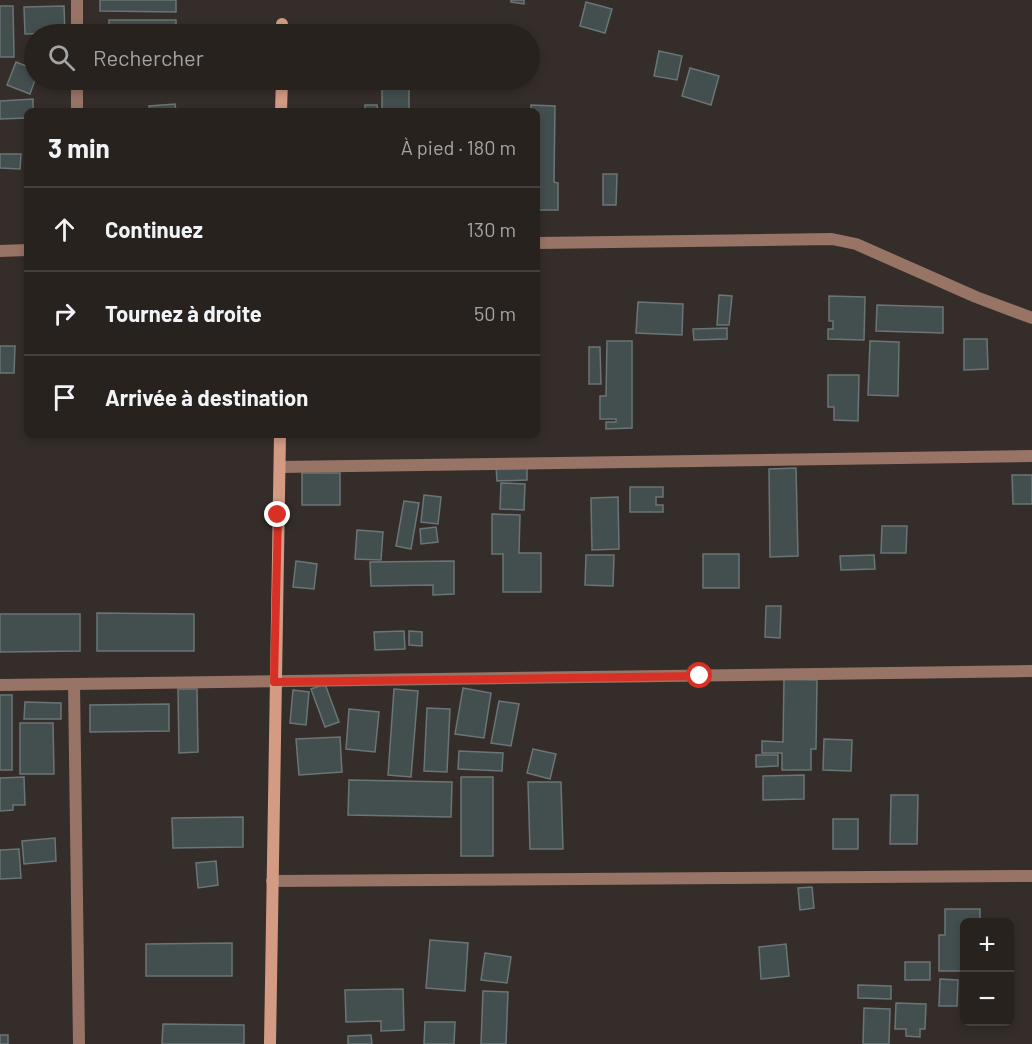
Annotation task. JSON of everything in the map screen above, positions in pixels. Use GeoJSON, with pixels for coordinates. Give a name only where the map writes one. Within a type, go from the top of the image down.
{"type":"FeatureCollection","features":[{"type":"Feature","properties":{"kind":"street"},"geometry":{"type":"LineString","coordinates":[[77,0],[77,24]]}},
{"type":"Feature","properties":{"kind":"street"},"geometry":{"type":"LineString","coordinates":[[77,90],[77,108]]}},
{"type":"Feature","properties":{"kind":"street"},"geometry":{"type":"LineString","coordinates":[[281,108],[282,90]]}},
{"type":"Feature","properties":{"kind":"street"},"geometry":{"type":"LineString","coordinates":[[540,243],[832,239],[856,244],[976,297],[1032,318]]}},
{"type":"Feature","properties":{"kind":"street"},"geometry":{"type":"LineString","coordinates":[[0,251],[24,250]]}},
{"type":"Feature","properties":{"kind":"street"},"geometry":{"type":"LineString","coordinates":[[270,1044],[274,682],[280,438]]}},
{"type":"Feature","properties":{"kind":"street"},"geometry":{"type":"LineString","coordinates":[[280,467],[1032,456]]}},
{"type":"Feature","properties":{"kind":"street"},"geometry":{"type":"LineString","coordinates":[[0,685],[1032,671]]}},
{"type":"Feature","properties":{"kind":"street"},"geometry":{"type":"LineString","coordinates":[[74,684],[79,1044]]}},
{"type":"Feature","properties":{"kind":"street"},"geometry":{"type":"LineString","coordinates":[[272,881],[1032,876]]}},
{"type":"Feature","properties":{"kind":"building"},"geometry":{"type":"Polygon","coordinates":[[[100,0],[176,0],[176,12],[100,11],[100,0]]]}},
{"type":"Feature","properties":{"kind":"building"},"geometry":{"type":"Polygon","coordinates":[[[511,0],[524,0],[524,4],[511,2],[511,0]]]}},
{"type":"Feature","properties":{"kind":"building"},"geometry":{"type":"Polygon","coordinates":[[[586,2],[612,9],[605,33],[580,26],[586,2]]]}},
{"type":"Feature","properties":{"kind":"building"},"geometry":{"type":"Polygon","coordinates":[[[0,6],[13,6],[14,57],[0,57],[0,6]]]}},
{"type":"Feature","properties":{"kind":"building"},"geometry":{"type":"Polygon","coordinates":[[[64,6],[65,24],[25,24],[24,7],[64,6]]]}},
{"type":"Feature","properties":{"kind":"building"},"geometry":{"type":"Polygon","coordinates":[[[109,20],[176,20],[176,24],[109,24],[109,20]]]}},
{"type":"Feature","properties":{"kind":"building"},"geometry":{"type":"Polygon","coordinates":[[[659,51],[682,56],[677,80],[654,76],[659,51]]]}},
{"type":"Feature","properties":{"kind":"building"},"geometry":{"type":"Polygon","coordinates":[[[16,62],[24,65],[24,90],[31,90],[30,94],[7,85],[16,62]]]}},
{"type":"Feature","properties":{"kind":"building"},"geometry":{"type":"Polygon","coordinates":[[[690,68],[719,76],[711,105],[682,96],[690,68]]]}},
{"type":"Feature","properties":{"kind":"building"},"geometry":{"type":"Polygon","coordinates":[[[382,90],[409,90],[409,108],[382,108],[382,90]]]}},
{"type":"Feature","properties":{"kind":"building"},"geometry":{"type":"Polygon","coordinates":[[[33,99],[33,108],[24,108],[24,118],[0,119],[0,101],[33,99]]]}},
{"type":"Feature","properties":{"kind":"building"},"geometry":{"type":"Polygon","coordinates":[[[175,104],[176,108],[149,108],[149,106],[175,104]]]}},
{"type":"Feature","properties":{"kind":"building"},"geometry":{"type":"Polygon","coordinates":[[[365,105],[377,105],[378,108],[365,108],[365,105]]]}},
{"type":"Feature","properties":{"kind":"building"},"geometry":{"type":"Polygon","coordinates":[[[531,105],[555,106],[554,182],[558,183],[558,210],[540,210],[540,108],[531,108],[531,105]]]}},
{"type":"Feature","properties":{"kind":"building"},"geometry":{"type":"Polygon","coordinates":[[[0,154],[21,154],[20,169],[0,168],[0,154]]]}},
{"type":"Feature","properties":{"kind":"building"},"geometry":{"type":"Polygon","coordinates":[[[603,174],[617,174],[616,205],[603,205],[603,174]]]}},
{"type":"Feature","properties":{"kind":"building"},"geometry":{"type":"Polygon","coordinates":[[[719,295],[732,296],[729,325],[717,325],[719,295]]]}},
{"type":"Feature","properties":{"kind":"building"},"geometry":{"type":"Polygon","coordinates":[[[829,296],[865,297],[864,340],[828,339],[828,329],[833,329],[833,321],[829,321],[829,296]]]}},
{"type":"Feature","properties":{"kind":"building"},"geometry":{"type":"Polygon","coordinates":[[[638,302],[683,304],[682,335],[636,333],[638,302]]]}},
{"type":"Feature","properties":{"kind":"building"},"geometry":{"type":"Polygon","coordinates":[[[877,305],[943,307],[943,333],[876,331],[877,305]]]}},
{"type":"Feature","properties":{"kind":"building"},"geometry":{"type":"Polygon","coordinates":[[[727,328],[727,339],[694,340],[693,329],[727,328]]]}},
{"type":"Feature","properties":{"kind":"building"},"geometry":{"type":"Polygon","coordinates":[[[964,339],[987,339],[988,369],[964,370],[964,339]]]}},
{"type":"Feature","properties":{"kind":"building"},"geometry":{"type":"Polygon","coordinates":[[[607,341],[632,341],[632,428],[606,429],[606,422],[616,422],[616,419],[600,419],[600,396],[606,396],[607,341]]]}},
{"type":"Feature","properties":{"kind":"building"},"geometry":{"type":"Polygon","coordinates":[[[870,341],[899,342],[898,396],[868,395],[870,341]]]}},
{"type":"Feature","properties":{"kind":"building"},"geometry":{"type":"Polygon","coordinates":[[[0,346],[15,346],[14,373],[0,373],[0,346]]]}},
{"type":"Feature","properties":{"kind":"building"},"geometry":{"type":"Polygon","coordinates":[[[589,347],[600,347],[601,384],[589,384],[589,347]]]}},
{"type":"Feature","properties":{"kind":"building"},"geometry":{"type":"Polygon","coordinates":[[[828,375],[859,375],[858,421],[834,420],[834,407],[828,407],[828,375]]]}},
{"type":"Feature","properties":{"kind":"building"},"geometry":{"type":"Polygon","coordinates":[[[496,466],[527,466],[527,480],[497,481],[496,466]]]}},
{"type":"Feature","properties":{"kind":"building"},"geometry":{"type":"Polygon","coordinates":[[[796,468],[798,556],[770,557],[769,469],[796,468]]]}},
{"type":"Feature","properties":{"kind":"building"},"geometry":{"type":"Polygon","coordinates":[[[302,473],[340,473],[340,505],[302,505],[302,473]]]}},
{"type":"Feature","properties":{"kind":"building"},"geometry":{"type":"Polygon","coordinates":[[[1012,475],[1032,475],[1032,504],[1013,504],[1012,475]]]}},
{"type":"Feature","properties":{"kind":"building"},"geometry":{"type":"Polygon","coordinates":[[[501,483],[525,484],[524,510],[500,509],[501,483]]]}},
{"type":"Feature","properties":{"kind":"building"},"geometry":{"type":"Polygon","coordinates":[[[630,487],[663,487],[663,497],[656,497],[656,505],[663,505],[663,512],[630,512],[630,487]]]}},
{"type":"Feature","properties":{"kind":"building"},"geometry":{"type":"Polygon","coordinates":[[[424,495],[441,497],[438,524],[421,522],[424,495]]]}},
{"type":"Feature","properties":{"kind":"building"},"geometry":{"type":"Polygon","coordinates":[[[618,497],[619,549],[592,550],[591,498],[618,497]]]}},
{"type":"Feature","properties":{"kind":"building"},"geometry":{"type":"Polygon","coordinates":[[[404,501],[419,503],[411,549],[396,546],[404,501]]]}},
{"type":"Feature","properties":{"kind":"building"},"geometry":{"type":"Polygon","coordinates":[[[492,514],[520,515],[519,553],[541,553],[541,592],[503,592],[503,554],[492,554],[492,514]]]}},
{"type":"Feature","properties":{"kind":"building"},"geometry":{"type":"Polygon","coordinates":[[[882,526],[907,526],[906,553],[881,553],[882,526]]]}},
{"type":"Feature","properties":{"kind":"building"},"geometry":{"type":"Polygon","coordinates":[[[436,527],[438,542],[421,544],[420,529],[436,527]]]}},
{"type":"Feature","properties":{"kind":"building"},"geometry":{"type":"Polygon","coordinates":[[[357,530],[383,532],[381,560],[355,559],[357,530]]]}},
{"type":"Feature","properties":{"kind":"building"},"geometry":{"type":"Polygon","coordinates":[[[703,554],[739,554],[739,588],[703,588],[703,554]]]}},
{"type":"Feature","properties":{"kind":"building"},"geometry":{"type":"Polygon","coordinates":[[[586,555],[614,555],[613,586],[585,585],[586,555]]]}},
{"type":"Feature","properties":{"kind":"building"},"geometry":{"type":"Polygon","coordinates":[[[874,555],[875,569],[841,570],[840,556],[874,555]]]}},
{"type":"Feature","properties":{"kind":"building"},"geometry":{"type":"Polygon","coordinates":[[[296,561],[317,564],[314,589],[293,587],[296,561]]]}},
{"type":"Feature","properties":{"kind":"building"},"geometry":{"type":"Polygon","coordinates":[[[454,561],[454,594],[433,595],[433,585],[371,586],[370,562],[454,561]]]}},
{"type":"Feature","properties":{"kind":"building"},"geometry":{"type":"Polygon","coordinates":[[[766,606],[781,606],[780,638],[765,637],[766,606]]]}},
{"type":"Feature","properties":{"kind":"building"},"geometry":{"type":"Polygon","coordinates":[[[97,613],[194,614],[194,651],[97,651],[97,613]]]}},
{"type":"Feature","properties":{"kind":"building"},"geometry":{"type":"Polygon","coordinates":[[[0,614],[80,614],[80,651],[0,652],[0,614]]]}},
{"type":"Feature","properties":{"kind":"building"},"geometry":{"type":"Polygon","coordinates":[[[404,631],[405,649],[375,650],[374,632],[404,631]]]}},
{"type":"Feature","properties":{"kind":"building"},"geometry":{"type":"Polygon","coordinates":[[[409,631],[422,632],[422,646],[409,645],[409,631]]]}},
{"type":"Feature","properties":{"kind":"building"},"geometry":{"type":"Polygon","coordinates":[[[784,679],[817,680],[816,749],[811,749],[811,770],[782,770],[782,753],[762,753],[762,741],[783,742],[784,679]]]}},
{"type":"Feature","properties":{"kind":"building"},"geometry":{"type":"Polygon","coordinates":[[[325,684],[339,722],[325,727],[311,689],[325,684]]]}},
{"type":"Feature","properties":{"kind":"building"},"geometry":{"type":"Polygon","coordinates":[[[463,688],[491,693],[484,738],[455,734],[463,688]]]}},
{"type":"Feature","properties":{"kind":"building"},"geometry":{"type":"Polygon","coordinates":[[[178,689],[197,689],[198,752],[179,753],[178,689]]]}},
{"type":"Feature","properties":{"kind":"building"},"geometry":{"type":"Polygon","coordinates":[[[394,689],[418,691],[411,777],[388,775],[394,689]]]}},
{"type":"Feature","properties":{"kind":"building"},"geometry":{"type":"Polygon","coordinates":[[[293,690],[309,692],[306,725],[290,723],[293,690]]]}},
{"type":"Feature","properties":{"kind":"building"},"geometry":{"type":"Polygon","coordinates":[[[0,695],[12,695],[12,770],[0,770],[0,695]]]}},
{"type":"Feature","properties":{"kind":"building"},"geometry":{"type":"Polygon","coordinates":[[[499,701],[519,704],[511,746],[491,743],[499,701]]]}},
{"type":"Feature","properties":{"kind":"building"},"geometry":{"type":"Polygon","coordinates":[[[25,702],[61,703],[61,719],[24,719],[25,702]]]}},
{"type":"Feature","properties":{"kind":"building"},"geometry":{"type":"Polygon","coordinates":[[[169,704],[169,731],[90,732],[90,705],[169,704]]]}},
{"type":"Feature","properties":{"kind":"building"},"geometry":{"type":"Polygon","coordinates":[[[427,708],[450,709],[447,772],[424,771],[427,708]]]}},
{"type":"Feature","properties":{"kind":"building"},"geometry":{"type":"Polygon","coordinates":[[[349,709],[379,712],[375,752],[346,749],[349,709]]]}},
{"type":"Feature","properties":{"kind":"building"},"geometry":{"type":"Polygon","coordinates":[[[20,723],[53,723],[54,774],[20,774],[20,723]]]}},
{"type":"Feature","properties":{"kind":"building"},"geometry":{"type":"Polygon","coordinates":[[[340,737],[342,772],[299,775],[296,739],[340,737]]]}},
{"type":"Feature","properties":{"kind":"building"},"geometry":{"type":"Polygon","coordinates":[[[824,739],[852,740],[851,771],[823,770],[824,739]]]}},
{"type":"Feature","properties":{"kind":"building"},"geometry":{"type":"Polygon","coordinates":[[[533,749],[556,754],[550,779],[527,773],[533,749]]]}},
{"type":"Feature","properties":{"kind":"building"},"geometry":{"type":"Polygon","coordinates":[[[459,751],[503,753],[502,771],[458,769],[459,751]]]}},
{"type":"Feature","properties":{"kind":"building"},"geometry":{"type":"Polygon","coordinates":[[[756,755],[778,755],[778,766],[756,767],[756,755]]]}},
{"type":"Feature","properties":{"kind":"building"},"geometry":{"type":"Polygon","coordinates":[[[804,775],[804,799],[763,800],[763,776],[804,775]]]}},
{"type":"Feature","properties":{"kind":"building"},"geometry":{"type":"Polygon","coordinates":[[[24,777],[25,805],[13,805],[13,810],[0,811],[0,778],[24,777]]]}},
{"type":"Feature","properties":{"kind":"building"},"geometry":{"type":"Polygon","coordinates":[[[461,777],[493,777],[493,856],[461,856],[461,777]]]}},
{"type":"Feature","properties":{"kind":"building"},"geometry":{"type":"Polygon","coordinates":[[[349,780],[452,782],[451,817],[348,815],[349,780]]]}},
{"type":"Feature","properties":{"kind":"building"},"geometry":{"type":"Polygon","coordinates":[[[528,782],[561,782],[563,849],[530,849],[528,782]]]}},
{"type":"Feature","properties":{"kind":"building"},"geometry":{"type":"Polygon","coordinates":[[[891,795],[918,795],[917,844],[890,844],[891,795]]]}},
{"type":"Feature","properties":{"kind":"building"},"geometry":{"type":"Polygon","coordinates":[[[243,817],[243,847],[173,848],[172,818],[243,817]]]}},
{"type":"Feature","properties":{"kind":"building"},"geometry":{"type":"Polygon","coordinates":[[[833,819],[858,819],[858,849],[833,849],[833,819]]]}},
{"type":"Feature","properties":{"kind":"building"},"geometry":{"type":"Polygon","coordinates":[[[55,838],[56,861],[24,864],[22,841],[55,838]]]}},
{"type":"Feature","properties":{"kind":"building"},"geometry":{"type":"Polygon","coordinates":[[[19,849],[21,878],[0,879],[0,850],[19,849]]]}},
{"type":"Feature","properties":{"kind":"building"},"geometry":{"type":"Polygon","coordinates":[[[216,861],[218,885],[198,888],[196,863],[216,861]]]}},
{"type":"Feature","properties":{"kind":"building"},"geometry":{"type":"Polygon","coordinates":[[[812,887],[814,908],[800,910],[798,888],[812,887]]]}},
{"type":"Feature","properties":{"kind":"building"},"geometry":{"type":"Polygon","coordinates":[[[945,909],[980,909],[980,918],[960,918],[960,971],[939,971],[939,935],[945,935],[945,909]]]}},
{"type":"Feature","properties":{"kind":"building"},"geometry":{"type":"Polygon","coordinates":[[[430,940],[468,943],[465,991],[426,988],[430,940]]]}},
{"type":"Feature","properties":{"kind":"building"},"geometry":{"type":"Polygon","coordinates":[[[232,943],[232,976],[146,976],[146,944],[232,943]]]}},
{"type":"Feature","properties":{"kind":"building"},"geometry":{"type":"Polygon","coordinates":[[[786,944],[789,976],[761,979],[759,947],[786,944]]]}},
{"type":"Feature","properties":{"kind":"building"},"geometry":{"type":"Polygon","coordinates":[[[485,953],[511,957],[507,983],[481,980],[485,953]]]}},
{"type":"Feature","properties":{"kind":"building"},"geometry":{"type":"Polygon","coordinates":[[[905,962],[930,962],[930,980],[905,980],[905,962]]]}},
{"type":"Feature","properties":{"kind":"building"},"geometry":{"type":"Polygon","coordinates":[[[940,979],[958,980],[957,1006],[939,1006],[940,979]]]}},
{"type":"Feature","properties":{"kind":"building"},"geometry":{"type":"Polygon","coordinates":[[[858,985],[891,986],[891,999],[858,998],[858,985]]]}},
{"type":"Feature","properties":{"kind":"building"},"geometry":{"type":"Polygon","coordinates":[[[403,989],[404,1030],[381,1031],[381,1021],[346,1022],[345,990],[403,989]]]}},
{"type":"Feature","properties":{"kind":"building"},"geometry":{"type":"Polygon","coordinates":[[[483,991],[508,992],[506,1044],[481,1044],[483,991]]]}},
{"type":"Feature","properties":{"kind":"building"},"geometry":{"type":"Polygon","coordinates":[[[896,1003],[926,1004],[925,1029],[920,1029],[920,1037],[906,1036],[906,1029],[895,1029],[896,1003]]]}},
{"type":"Feature","properties":{"kind":"building"},"geometry":{"type":"Polygon","coordinates":[[[864,1008],[890,1009],[889,1044],[863,1044],[864,1008]]]}},
{"type":"Feature","properties":{"kind":"building"},"geometry":{"type":"Polygon","coordinates":[[[425,1022],[455,1022],[454,1044],[424,1044],[425,1022]]]}},
{"type":"Feature","properties":{"kind":"building"},"geometry":{"type":"Polygon","coordinates":[[[163,1024],[244,1025],[244,1044],[162,1044],[163,1024]]]}},
{"type":"Feature","properties":{"kind":"building"},"geometry":{"type":"Polygon","coordinates":[[[0,1035],[8,1035],[8,1044],[0,1044],[0,1035]]]}},
{"type":"Feature","properties":{"kind":"building"},"geometry":{"type":"Polygon","coordinates":[[[371,1035],[372,1044],[348,1044],[348,1036],[371,1035]]]}},
{"type":"Feature","properties":{"kind":"route"},"geometry":{"type":"LineString","coordinates":[[278,515],[274,682],[700,676]]}}]}
